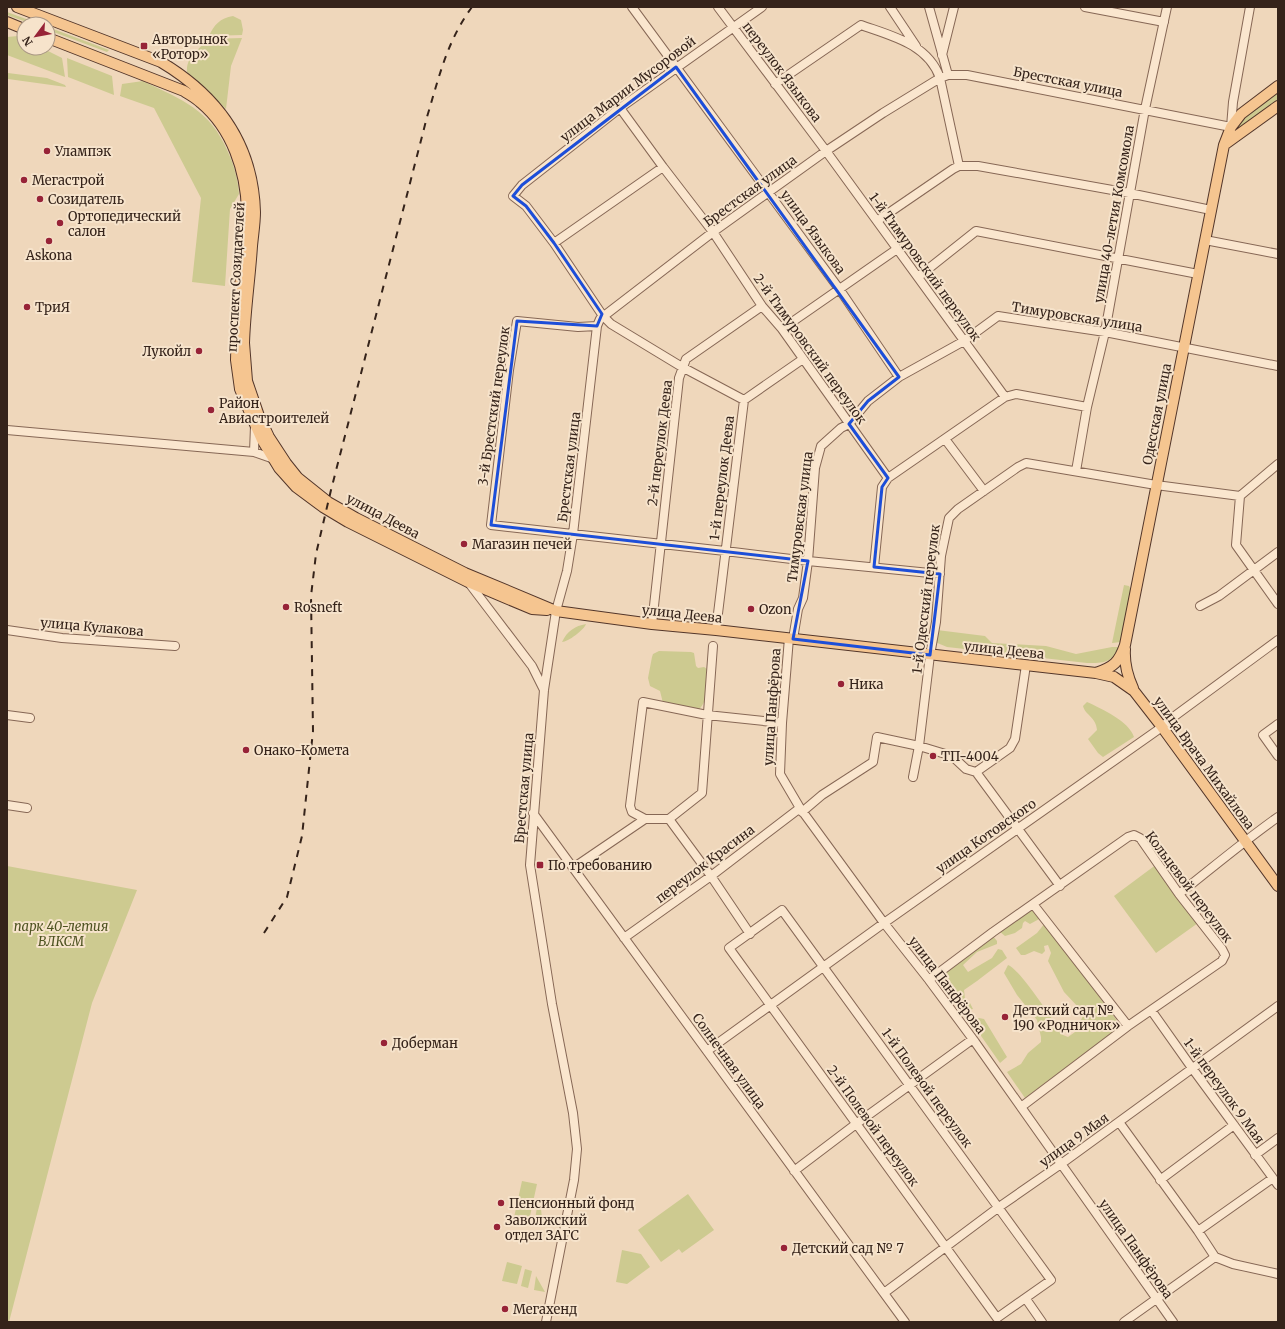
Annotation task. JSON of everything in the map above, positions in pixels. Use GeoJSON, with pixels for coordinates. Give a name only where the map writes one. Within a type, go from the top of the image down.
{"type":"FeatureCollection","features":[{"type":"Feature","properties":{"kind":"main road","name":"проспект Созидателей"},"geometry":{"type":"LineString","coordinates":[[17,7],[161,62],[178,72],[210,99],[229,122],[246,159],[251,177],[255,213],[244,343],[247,380],[263,426],[286,463],[298,478]]}},
{"type":"Feature","properties":{"kind":"main road"},"geometry":{"type":"LineString","coordinates":[[56,41],[184,91],[201,102],[214,115],[236,152],[247,196],[247,210],[236,320],[236,360],[240,388],[262,440],[279,468],[296,487],[323,507],[348,522],[468,582],[532,609],[556,611]]}},
{"type":"Feature","properties":{"kind":"main road"},"geometry":{"type":"LineString","coordinates":[[104,59],[112,57],[115,52],[114,47],[110,42]]}},
{"type":"Feature","properties":{"kind":"main road","name":"Одесская улица"},"geometry":{"type":"LineString","coordinates":[[1096,673],[1115,664],[1121,657],[1125,645],[1224,145],[1231,127],[1245,110],[1278,86]]}},
{"type":"Feature","properties":{"kind":"main road"},"geometry":{"type":"LineString","coordinates":[[1224,145],[1278,106]]}},
{"type":"Feature","properties":{"kind":"main road","name":"улица Деева"},"geometry":{"type":"LineString","coordinates":[[298,478],[328,502],[356,518],[471,575],[556,611],[652,624],[1096,673]]}},
{"type":"Feature","properties":{"kind":"main road"},"geometry":{"type":"LineString","coordinates":[[1125,645],[1124,660],[1127,675],[1134,691]]}},
{"type":"Feature","properties":{"kind":"main road","name":"улица Врача Михайлова"},"geometry":{"type":"LineString","coordinates":[[1096,673],[1114,677],[1134,691],[1278,886]]}},
{"type":"Feature","properties":{"kind":"street","name":"улица Языкова"},"geometry":{"type":"LineString","coordinates":[[632,7],[840,290],[900,377]]}},
{"type":"Feature","properties":{"kind":"street","name":"переулок Языкова"},"geometry":{"type":"LineString","coordinates":[[718,7],[826,151]]}},
{"type":"Feature","properties":{"kind":"street","name":"улица Марии Мусоровой"},"geometry":{"type":"LineString","coordinates":[[554,243],[526,206],[513,196],[522,185],[620,108],[762,7]]}},
{"type":"Feature","properties":{"kind":"street"},"geometry":{"type":"LineString","coordinates":[[890,7],[916,46],[944,77]]}},
{"type":"Feature","properties":{"kind":"street"},"geometry":{"type":"LineString","coordinates":[[929,7],[942,56],[944,77],[959,166]]}},
{"type":"Feature","properties":{"kind":"street"},"geometry":{"type":"LineString","coordinates":[[942,56],[954,7]]}},
{"type":"Feature","properties":{"kind":"street"},"geometry":{"type":"LineString","coordinates":[[1085,7],[1164,22]]}},
{"type":"Feature","properties":{"kind":"street","name":"улица 40-летия Комсомола"},"geometry":{"type":"LineString","coordinates":[[1076,471],[1087,406],[1105,332],[1117,258],[1145,109],[1167,7]]}},
{"type":"Feature","properties":{"kind":"street"},"geometry":{"type":"LineString","coordinates":[[1231,127],[1233,102],[1250,7]]}},
{"type":"Feature","properties":{"kind":"street"},"geometry":{"type":"LineString","coordinates":[[775,84],[861,25],[916,46]]}},
{"type":"Feature","properties":{"kind":"street","name":"Брестская улица"},"geometry":{"type":"LineString","coordinates":[[546,1322],[574,1180],[577,1149],[573,1114],[552,1004],[530,865],[544,690],[556,611],[567,571],[573,534],[597,326],[603,316],[713,232],[826,151],[944,77],[967,75],[1231,127]]}},
{"type":"Feature","properties":{"kind":"street","name":"2-й Тимуровский переулок"},"geometry":{"type":"LineString","coordinates":[[620,108],[713,232],[762,306],[782,329],[888,478]]}},
{"type":"Feature","properties":{"kind":"street","name":"1-й Тимуровский переулок"},"geometry":{"type":"LineString","coordinates":[[826,151],[1005,396]]}},
{"type":"Feature","properties":{"kind":"street"},"geometry":{"type":"LineString","coordinates":[[877,221],[959,166],[978,166],[1129,193],[1211,210]]}},
{"type":"Feature","properties":{"kind":"street"},"geometry":{"type":"LineString","coordinates":[[663,167],[554,243],[603,316],[611,324],[682,368],[744,400]]}},
{"type":"Feature","properties":{"kind":"street"},"geometry":{"type":"LineString","coordinates":[[918,277],[976,232],[1198,274]]}},
{"type":"Feature","properties":{"kind":"street"},"geometry":{"type":"LineString","coordinates":[[1205,240],[1278,254]]}},
{"type":"Feature","properties":{"kind":"street"},"geometry":{"type":"LineString","coordinates":[[782,329],[897,249]]}},
{"type":"Feature","properties":{"kind":"street","name":"2-й переулок Деева"},"geometry":{"type":"LineString","coordinates":[[652,624],[678,378],[686,359],[762,306]]}},
{"type":"Feature","properties":{"kind":"street","name":"Тимуровская улица"},"geometry":{"type":"LineString","coordinates":[[791,639],[798,609],[803,598],[808,561],[815,468],[820,446],[841,428],[849,424],[868,401],[900,377],[964,341],[998,316],[1105,332],[1278,366]]}},
{"type":"Feature","properties":{"kind":"street","name":"3-й Брестский переулок"},"geometry":{"type":"LineString","coordinates":[[573,534],[491,525],[509,370],[517,321],[578,327],[597,326]]}},
{"type":"Feature","properties":{"kind":"street","name":"1-й переулок Деева"},"geometry":{"type":"LineString","coordinates":[[716,630],[744,400],[803,359]]}},
{"type":"Feature","properties":{"kind":"street"},"geometry":{"type":"LineString","coordinates":[[874,566],[882,487],[888,478],[1005,396],[1016,394],[1087,406]]}},
{"type":"Feature","properties":{"kind":"street"},"geometry":{"type":"LineString","coordinates":[[254,452],[255,425]]}},
{"type":"Feature","properties":{"kind":"street"},"geometry":{"type":"LineString","coordinates":[[7,430],[254,452],[274,459]]}},
{"type":"Feature","properties":{"kind":"street"},"geometry":{"type":"LineString","coordinates":[[945,439],[984,491]]}},
{"type":"Feature","properties":{"kind":"street","name":"1-й Одесский переулок"},"geometry":{"type":"LineString","coordinates":[[913,777],[919,746],[930,655],[936,622],[941,556],[949,518],[984,491],[1026,463],[1156,485],[1240,496]]}},
{"type":"Feature","properties":{"kind":"street"},"geometry":{"type":"LineString","coordinates":[[1278,464],[1240,496],[1236,545],[1278,604]]}},
{"type":"Feature","properties":{"kind":"street"},"geometry":{"type":"LineString","coordinates":[[573,534],[808,561],[874,566],[940,574]]}},
{"type":"Feature","properties":{"kind":"street"},"geometry":{"type":"LineString","coordinates":[[1200,606],[1219,596],[1278,552]]}},
{"type":"Feature","properties":{"kind":"street"},"geometry":{"type":"LineString","coordinates":[[468,582],[532,666],[544,690]]}},
{"type":"Feature","properties":{"kind":"street","name":"улица Кулакова"},"geometry":{"type":"LineString","coordinates":[[7,630],[62,638],[175,646]]}},
{"type":"Feature","properties":{"kind":"street","name":"улица Панфёрова"},"geometry":{"type":"LineString","coordinates":[[791,639],[782,723],[780,774],[801,810],[884,923],[973,1039],[1157,1298],[1172,1322]]}},
{"type":"Feature","properties":{"kind":"street","name":"улица Котовского"},"geometry":{"type":"LineString","coordinates":[[707,1051],[884,923],[1162,727],[1278,640]]}},
{"type":"Feature","properties":{"kind":"street"},"geometry":{"type":"LineString","coordinates":[[712,646],[707,715],[702,793],[669,819],[645,819],[632,812],[630,806],[643,702],[707,715],[782,723]]}},
{"type":"Feature","properties":{"kind":"street"},"geometry":{"type":"LineString","coordinates":[[1026,665],[1015,739],[1010,748],[976,772],[1060,886]]}},
{"type":"Feature","properties":{"kind":"street"},"geometry":{"type":"LineString","coordinates":[[7,715],[30,718]]}},
{"type":"Feature","properties":{"kind":"street"},"geometry":{"type":"LineString","coordinates":[[1278,724],[1263,735],[1278,756]]}},
{"type":"Feature","properties":{"kind":"street","name":"переулок Красина"},"geometry":{"type":"LineString","coordinates":[[624,938],[822,795],[873,762],[877,737],[919,746],[952,756],[966,769],[976,772]]}},
{"type":"Feature","properties":{"kind":"street"},"geometry":{"type":"LineString","coordinates":[[7,805],[27,808]]}},
{"type":"Feature","properties":{"kind":"street","name":"Солнечная улица"},"geometry":{"type":"LineString","coordinates":[[533,813],[905,1322]]}},
{"type":"Feature","properties":{"kind":"street"},"geometry":{"type":"LineString","coordinates":[[1179,894],[1245,841],[1278,817]]}},
{"type":"Feature","properties":{"kind":"street"},"geometry":{"type":"LineString","coordinates":[[573,868],[645,819]]}},
{"type":"Feature","properties":{"kind":"street"},"geometry":{"type":"LineString","coordinates":[[669,819],[711,876],[750,934]]}},
{"type":"Feature","properties":{"kind":"street","name":"Кольцевой переулок"},"geometry":{"type":"LineString","coordinates":[[929,980],[993,932],[1128,837],[1134,835],[1140,838],[1179,894],[1225,955],[1222,961],[1128,1026],[1020,1107]]}},
{"type":"Feature","properties":{"kind":"street"},"geometry":{"type":"LineString","coordinates":[[1033,904],[1128,1026]]}},
{"type":"Feature","properties":{"kind":"street","name":"1-й Полевой переулок"},"geometry":{"type":"LineString","coordinates":[[750,934],[782,910],[1051,1280],[1026,1299]]}},
{"type":"Feature","properties":{"kind":"street","name":"2-й Полевой переулок"},"geometry":{"type":"LineString","coordinates":[[750,934],[729,948],[997,1318],[1026,1299]]}},
{"type":"Feature","properties":{"kind":"street","name":"улица 9 Мая"},"geometry":{"type":"LineString","coordinates":[[884,1293],[999,1207],[1061,1164],[1278,1006]]}},
{"type":"Feature","properties":{"kind":"street","name":"1-й переулок 9 Мая"},"geometry":{"type":"LineString","coordinates":[[1151,1010],[1255,1155],[1276,1181]]}},
{"type":"Feature","properties":{"kind":"street"},"geometry":{"type":"LineString","coordinates":[[794,1170],[973,1039]]}},
{"type":"Feature","properties":{"kind":"street"},"geometry":{"type":"LineString","coordinates":[[1119,1122],[1198,1231],[1215,1257],[1234,1264],[1278,1274]]}},
{"type":"Feature","properties":{"kind":"street"},"geometry":{"type":"LineString","coordinates":[[1160,1180],[1234,1125]]}},
{"type":"Feature","properties":{"kind":"street"},"geometry":{"type":"LineString","coordinates":[[1255,1155],[1278,1138]]}},
{"type":"Feature","properties":{"kind":"street"},"geometry":{"type":"LineString","coordinates":[[1198,1231],[1276,1181]]}},
{"type":"Feature","properties":{"kind":"street"},"geometry":{"type":"LineString","coordinates":[[1124,1322],[1215,1257]]}},
{"type":"Feature","properties":{"kind":"street"},"geometry":{"type":"LineString","coordinates":[[1026,1299],[1042,1322]]}},
{"type":"Feature","properties":{"kind":"highlighted area"},"geometry":{"type":"Polygon","coordinates":[[[676,67],[899,377],[868,401],[849,424],[888,478],[882,487],[874,567],[940,574],[930,655],[793,639],[808,561],[491,525],[517,321],[597,326],[602,314],[554,243],[526,206],[513,196],[522,185],[676,67]]]}},
{"type":"Feature","properties":{"kind":"green space"},"geometry":{"type":"Polygon","coordinates":[[[7,12],[18,16],[16,16],[16,18],[7,15],[7,12]]]}},
{"type":"Feature","properties":{"kind":"green space"},"geometry":{"type":"Polygon","coordinates":[[[233,16],[241,20],[243,30],[242,35],[209,36],[221,20],[233,16]]]}},
{"type":"Feature","properties":{"kind":"green space"},"geometry":{"type":"Polygon","coordinates":[[[56,30],[109,50],[107,52],[56,33],[56,30]]]}},
{"type":"Feature","properties":{"kind":"green space"},"geometry":{"type":"Polygon","coordinates":[[[16,36],[16,56],[56,55],[62,58],[65,77],[7,55],[7,37],[16,36]]]}},
{"type":"Feature","properties":{"kind":"green space"},"geometry":{"type":"Polygon","coordinates":[[[242,38],[231,66],[226,109],[187,72],[187,66],[191,58],[207,39],[242,38]]]}},
{"type":"Feature","properties":{"kind":"green space"},"geometry":{"type":"Polygon","coordinates":[[[67,58],[112,76],[114,95],[68,77],[67,58]]]}},
{"type":"Feature","properties":{"kind":"green space"},"geometry":{"type":"Polygon","coordinates":[[[8,73],[47,78],[65,85],[66,87],[8,79],[8,73]]]}},
{"type":"Feature","properties":{"kind":"green space"},"geometry":{"type":"Polygon","coordinates":[[[143,81],[182,100],[213,125],[221,137],[234,167],[239,194],[230,209],[225,286],[192,282],[201,198],[154,108],[120,96],[122,84],[143,81]]]}},
{"type":"Feature","properties":{"kind":"green space"},"geometry":{"type":"Polygon","coordinates":[[[1278,91],[1278,104],[1233,136],[1243,116],[1278,91]]]}},
{"type":"Feature","properties":{"kind":"green space"},"geometry":{"type":"Polygon","coordinates":[[[1124,585],[1129,586],[1132,592],[1121,642],[1112,643],[1124,585]]]}},
{"type":"Feature","properties":{"kind":"green space"},"geometry":{"type":"Polygon","coordinates":[[[586,624],[576,635],[562,642],[566,635],[572,630],[578,626],[586,624]]]}},
{"type":"Feature","properties":{"kind":"green space"},"geometry":{"type":"Polygon","coordinates":[[[937,630],[985,636],[992,643],[1046,646],[1076,654],[1112,647],[1120,647],[1110,659],[1106,661],[1087,663],[947,647],[935,642],[937,630]]]}},
{"type":"Feature","properties":{"kind":"green space"},"geometry":{"type":"Polygon","coordinates":[[[659,651],[694,653],[696,666],[698,668],[704,667],[707,669],[707,692],[703,703],[696,712],[663,703],[660,691],[650,686],[648,678],[652,657],[653,654],[659,651]]]}},
{"type":"Feature","properties":{"kind":"green space"},"geometry":{"type":"Polygon","coordinates":[[[1087,702],[1121,721],[1127,726],[1134,737],[1103,757],[1098,753],[1088,739],[1097,730],[1095,722],[1084,709],[1083,706],[1087,702]]]}},
{"type":"Feature","properties":{"kind":"green space"},"geometry":{"type":"Polygon","coordinates":[[[1157,864],[1198,923],[1156,953],[1114,896],[1157,864]]]}},
{"type":"Feature","properties":{"kind":"green space","name":"парк 40-летия ВЛКСМ"},"geometry":{"type":"Polygon","coordinates":[[[7,866],[137,890],[92,1003],[9,1322],[7,1322],[7,866]]]}},
{"type":"Feature","properties":{"kind":"green space"},"geometry":{"type":"Polygon","coordinates":[[[1032,905],[1041,918],[1030,924],[1025,921],[1022,928],[1015,933],[1005,936],[999,931],[1032,905]]]}},
{"type":"Feature","properties":{"kind":"green space"},"geometry":{"type":"Polygon","coordinates":[[[1045,923],[1121,1026],[1025,1098],[1007,1072],[1021,1064],[1028,1053],[1041,1042],[1041,1037],[1037,1020],[1017,995],[1004,973],[1008,965],[1028,985],[1063,1035],[1068,1037],[1075,1032],[1083,1016],[1079,1008],[1064,992],[1048,961],[1051,953],[1048,945],[1044,946],[1045,951],[1042,954],[1034,951],[1021,955],[1016,948],[1037,933],[1045,923]]]}},
{"type":"Feature","properties":{"kind":"green space"},"geometry":{"type":"Polygon","coordinates":[[[992,935],[997,941],[997,944],[977,952],[963,965],[968,972],[992,958],[998,949],[1002,950],[1007,958],[964,990],[965,999],[970,1003],[973,1009],[963,1011],[939,976],[992,935]]]}},
{"type":"Feature","properties":{"kind":"green space"},"geometry":{"type":"Polygon","coordinates":[[[974,1019],[984,1019],[1007,1057],[1000,1063],[972,1023],[974,1019]]]}},
{"type":"Feature","properties":{"kind":"green space"},"geometry":{"type":"Polygon","coordinates":[[[522,1181],[537,1184],[528,1225],[513,1222],[522,1181]]]}},
{"type":"Feature","properties":{"kind":"green space"},"geometry":{"type":"Polygon","coordinates":[[[688,1194],[714,1230],[682,1253],[679,1249],[661,1262],[638,1230],[688,1194]]]}},
{"type":"Feature","properties":{"kind":"green space"},"geometry":{"type":"Polygon","coordinates":[[[537,1207],[541,1209],[542,1218],[539,1225],[534,1226],[537,1207]]]}},
{"type":"Feature","properties":{"kind":"green space"},"geometry":{"type":"Polygon","coordinates":[[[622,1250],[641,1254],[650,1267],[627,1284],[616,1282],[622,1250]]]}},
{"type":"Feature","properties":{"kind":"green space"},"geometry":{"type":"Polygon","coordinates":[[[507,1262],[522,1266],[517,1284],[502,1281],[507,1262]]]}},
{"type":"Feature","properties":{"kind":"green space"},"geometry":{"type":"Polygon","coordinates":[[[525,1269],[532,1271],[528,1288],[521,1286],[525,1269]]]}},
{"type":"Feature","properties":{"kind":"green space"},"geometry":{"type":"Polygon","coordinates":[[[536,1276],[545,1292],[534,1290],[536,1276]]]}},
{"type":"Feature","properties":{"kind":"railway"},"geometry":{"type":"LineString","coordinates":[[264,933],[287,897],[302,836],[313,731],[311,596],[316,554],[331,490],[427,117],[450,46],[463,20],[472,7]]}},
{"type":"Feature","properties":{"kind":"place","name":"Авторынок «Ротор»"},"geometry":{"type":"Point","coordinates":[144,46]}},
{"type":"Feature","properties":{"kind":"place","name":"Улампэк"},"geometry":{"type":"Point","coordinates":[47,151]}},
{"type":"Feature","properties":{"kind":"place","name":"Мегастрой"},"geometry":{"type":"Point","coordinates":[24,180]}},
{"type":"Feature","properties":{"kind":"place","name":"Созидатель"},"geometry":{"type":"Point","coordinates":[40,199]}},
{"type":"Feature","properties":{"kind":"place","name":"Ортопедический салон"},"geometry":{"type":"Point","coordinates":[60,223]}},
{"type":"Feature","properties":{"kind":"place","name":"Askona"},"geometry":{"type":"Point","coordinates":[49,241]}},
{"type":"Feature","properties":{"kind":"place","name":"ТриЯ"},"geometry":{"type":"Point","coordinates":[27,307]}},
{"type":"Feature","properties":{"kind":"place","name":"Лукойл"},"geometry":{"type":"Point","coordinates":[199,351]}},
{"type":"Feature","properties":{"kind":"place","name":"Район Авиастроителей"},"geometry":{"type":"Point","coordinates":[211,410]}},
{"type":"Feature","properties":{"kind":"place","name":"Магазин печей"},"geometry":{"type":"Point","coordinates":[464,544]}},
{"type":"Feature","properties":{"kind":"place","name":"Rosneft"},"geometry":{"type":"Point","coordinates":[286,607]}},
{"type":"Feature","properties":{"kind":"place","name":"Ozon"},"geometry":{"type":"Point","coordinates":[751,609]}},
{"type":"Feature","properties":{"kind":"place","name":"Ника"},"geometry":{"type":"Point","coordinates":[841,684]}},
{"type":"Feature","properties":{"kind":"place","name":"Онако-Комета"},"geometry":{"type":"Point","coordinates":[246,750]}},
{"type":"Feature","properties":{"kind":"place","name":"ТП-4004"},"geometry":{"type":"Point","coordinates":[933,756]}},
{"type":"Feature","properties":{"kind":"place","name":"По требованию"},"geometry":{"type":"Point","coordinates":[540,865]}},
{"type":"Feature","properties":{"kind":"place","name":"Детский сад № 190 «Родничок»"},"geometry":{"type":"Point","coordinates":[1005,1017]}},
{"type":"Feature","properties":{"kind":"place","name":"Доберман"},"geometry":{"type":"Point","coordinates":[384,1043]}},
{"type":"Feature","properties":{"kind":"place","name":"Пенсионный фонд"},"geometry":{"type":"Point","coordinates":[501,1203]}},
{"type":"Feature","properties":{"kind":"place","name":"Заволжский отдел ЗАГС"},"geometry":{"type":"Point","coordinates":[497,1227]}},
{"type":"Feature","properties":{"kind":"place","name":"Детский сад № 7"},"geometry":{"type":"Point","coordinates":[784,1248]}},
{"type":"Feature","properties":{"kind":"place","name":"Мегахенд"},"geometry":{"type":"Point","coordinates":[505,1309]}}]}
